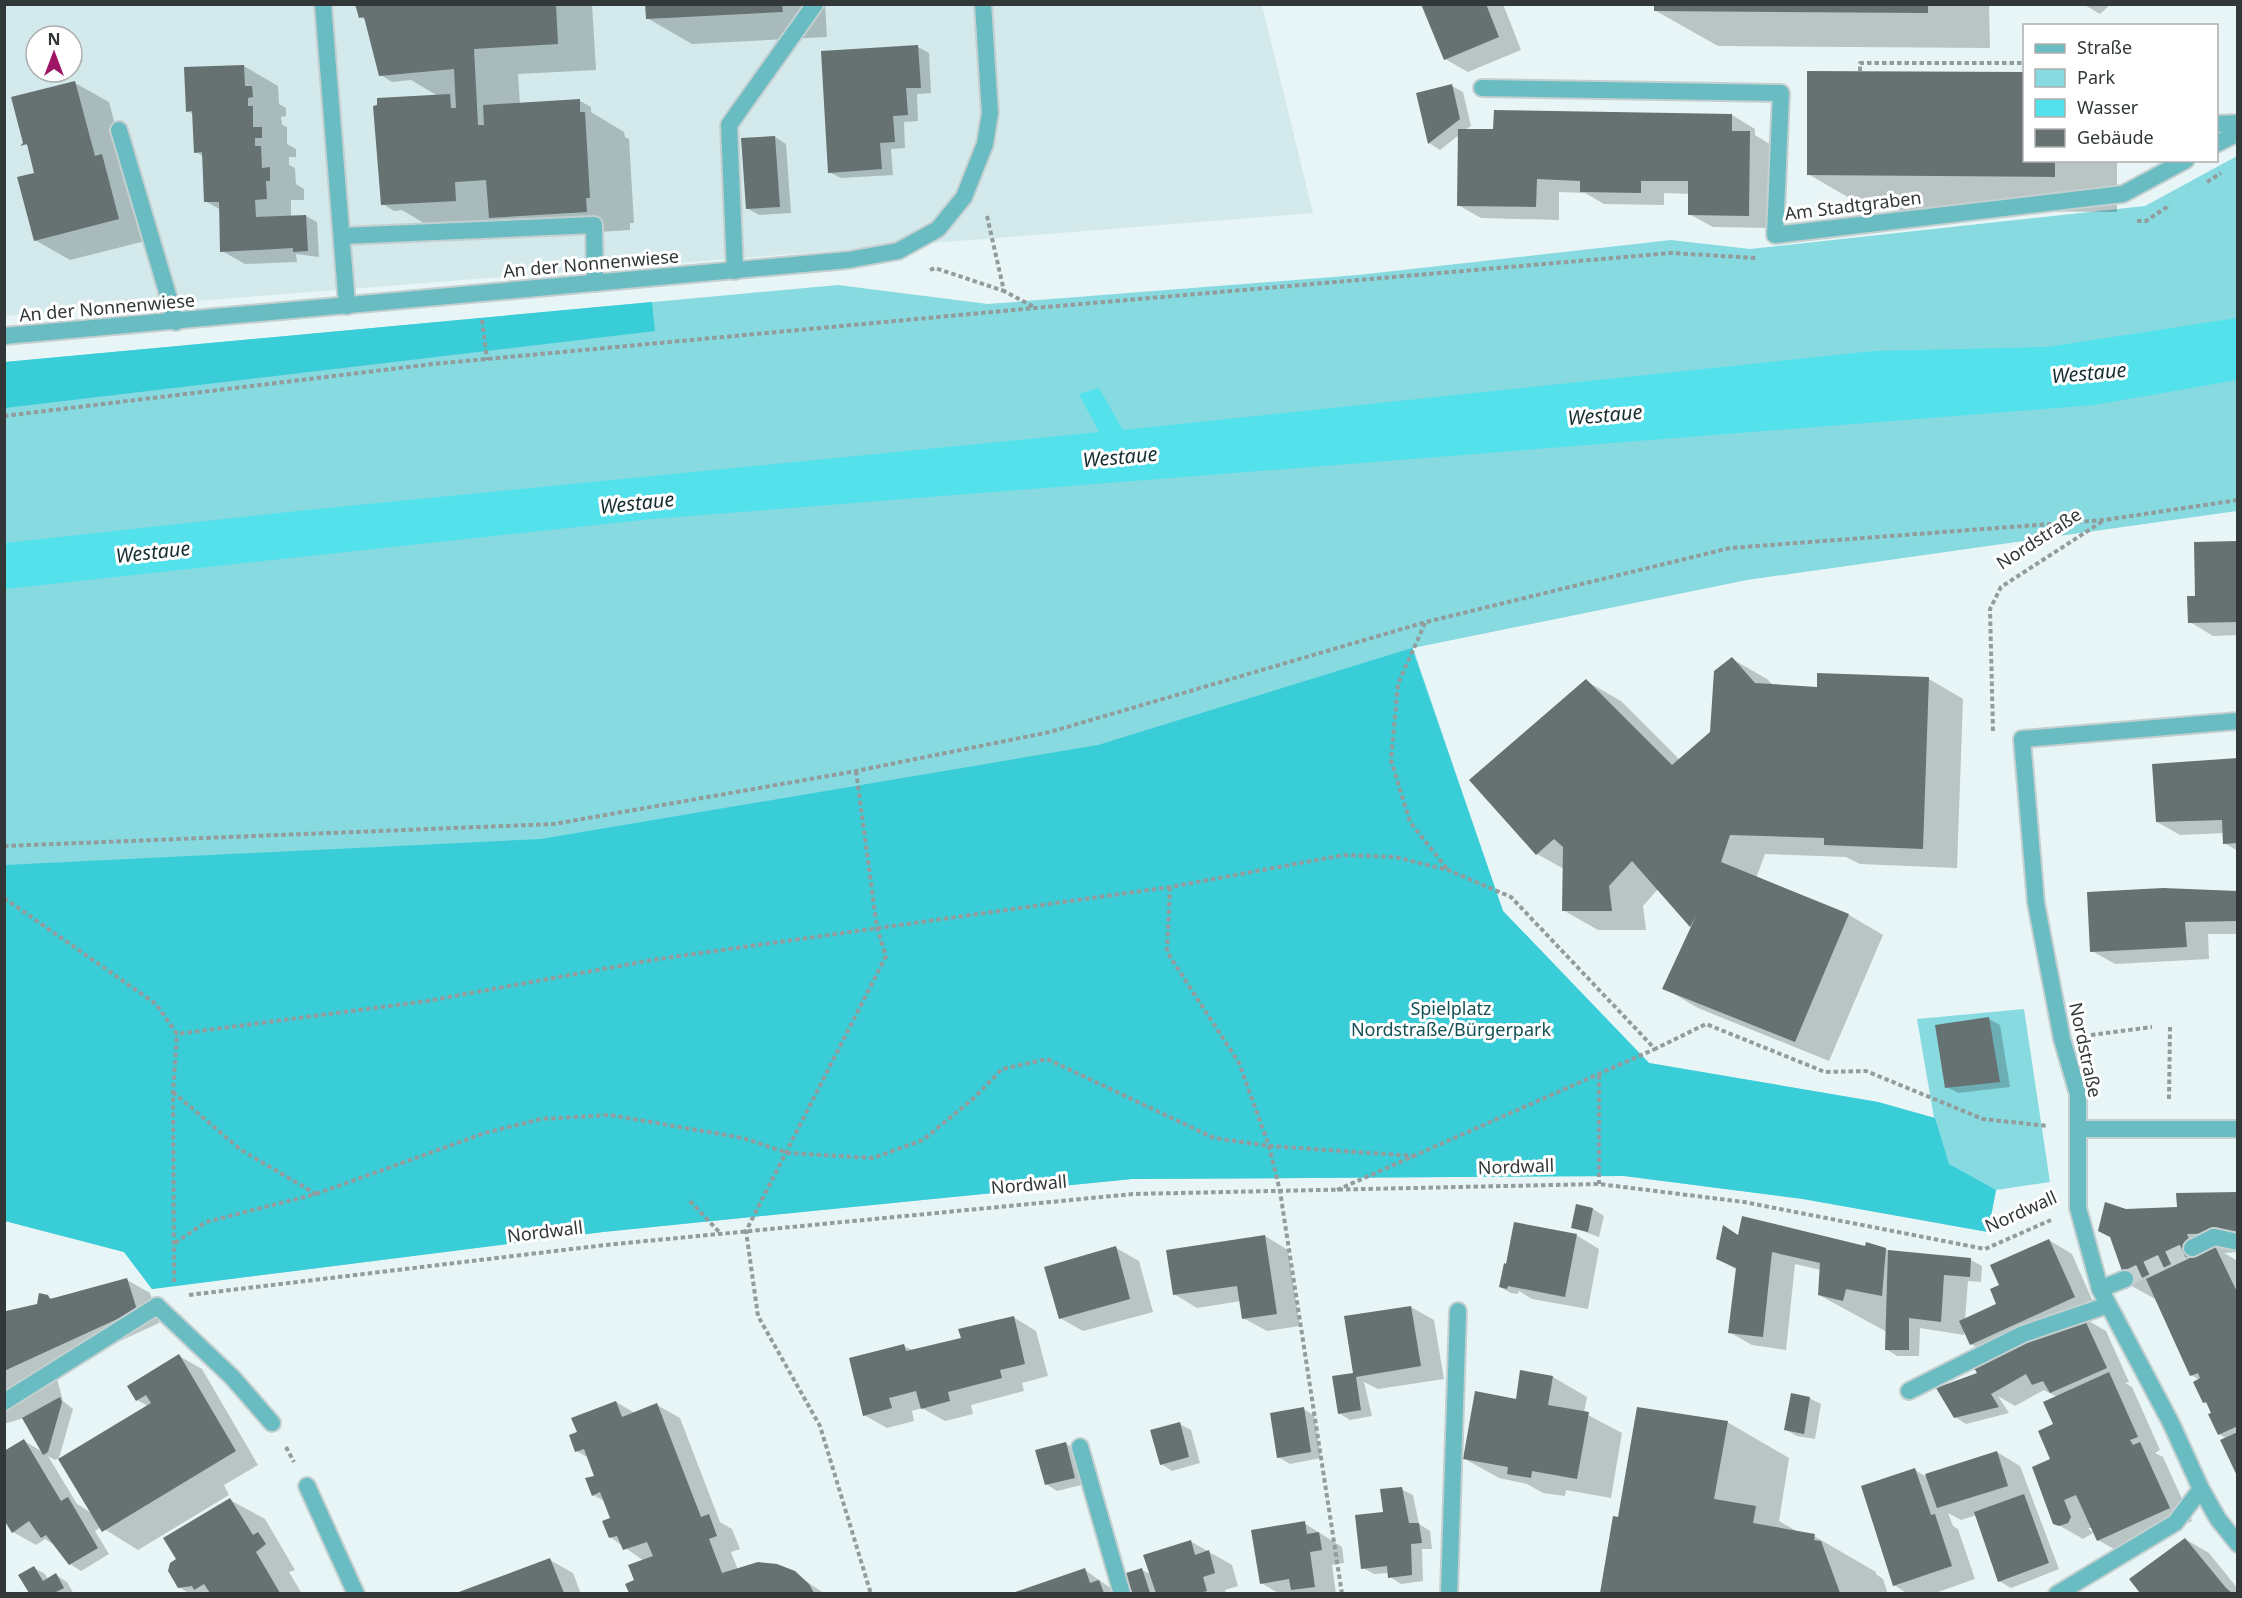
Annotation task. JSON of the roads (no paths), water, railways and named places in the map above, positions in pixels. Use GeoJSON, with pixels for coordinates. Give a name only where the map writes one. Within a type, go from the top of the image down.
{"type":"FeatureCollection","features":[{"type":"Feature","properties":{"kind":"street"},"geometry":{"type":"LineString","coordinates":[[323,4],[347,306]]}},
{"type":"Feature","properties":{"kind":"street"},"geometry":{"type":"LineString","coordinates":[[735,270],[729,125],[816,4]]}},
{"type":"Feature","properties":{"kind":"street","name":"An der Nonnenwiese"},"geometry":{"type":"LineString","coordinates":[[4,336],[848,260],[898,251],[939,229],[964,197],[985,144],[990,113],[983,4]]}},
{"type":"Feature","properties":{"kind":"street","name":"Am Stadtgraben"},"geometry":{"type":"LineString","coordinates":[[1482,88],[1781,93],[1775,235],[2123,194],[2182,162]]}},
{"type":"Feature","properties":{"kind":"street"},"geometry":{"type":"LineString","coordinates":[[2218,124],[2238,123]]}},
{"type":"Feature","properties":{"kind":"street"},"geometry":{"type":"LineString","coordinates":[[119,130],[176,322]]}},
{"type":"Feature","properties":{"kind":"street"},"geometry":{"type":"LineString","coordinates":[[2218,143],[2238,133]]}},
{"type":"Feature","properties":{"kind":"street"},"geometry":{"type":"LineString","coordinates":[[342,236],[594,225],[595,283]]}},
{"type":"Feature","properties":{"kind":"street","name":"Nordstraße"},"geometry":{"type":"LineString","coordinates":[[2236,1539],[2217,1520],[2171,1423],[2100,1289],[2078,1208],[2078,1094],[2062,1039],[2036,903],[2022,739],[2238,721]]}},
{"type":"Feature","properties":{"kind":"street"},"geometry":{"type":"LineString","coordinates":[[2079,1129],[2238,1129]]}},
{"type":"Feature","properties":{"kind":"street"},"geometry":{"type":"LineString","coordinates":[[2192,1248],[2214,1237],[2238,1242]]}},
{"type":"Feature","properties":{"kind":"street"},"geometry":{"type":"LineString","coordinates":[[2100,1289],[2125,1279]]}},
{"type":"Feature","properties":{"kind":"street"},"geometry":{"type":"LineString","coordinates":[[1909,1390],[2023,1334],[2108,1305]]}},
{"type":"Feature","properties":{"kind":"street"},"geometry":{"type":"LineString","coordinates":[[4,1402],[157,1306],[232,1377],[272,1423]]}},
{"type":"Feature","properties":{"kind":"street"},"geometry":{"type":"LineString","coordinates":[[1449,1593],[1458,1311]]}},
{"type":"Feature","properties":{"kind":"street"},"geometry":{"type":"LineString","coordinates":[[1080,1447],[1122,1593]]}},
{"type":"Feature","properties":{"kind":"street"},"geometry":{"type":"LineString","coordinates":[[307,1486],[356,1593]]}},
{"type":"Feature","properties":{"kind":"street"},"geometry":{"type":"LineString","coordinates":[[2060,1592],[2175,1524],[2201,1489]]}},
{"type":"Feature","properties":{"kind":"water","name":"Westaue"},"geometry":{"type":"Polygon","coordinates":[[[2237,318],[2237,380],[2094,405],[652,519],[5,589],[5,543],[297,511],[1099,432],[1079,394],[1099,388],[1123,430],[1874,351],[2047,347],[2237,318]]]}},
{"type":"Feature","properties":{"kind":"tunnel"},"geometry":{"type":"LineString","coordinates":[[2125,1279],[2192,1248]]}},
{"type":"Feature","properties":{"kind":"park label","name":"Spielplatz Nordstraße/Bürgerpark"},"geometry":{"type":"Point","coordinates":[1451,1019]}}]}
